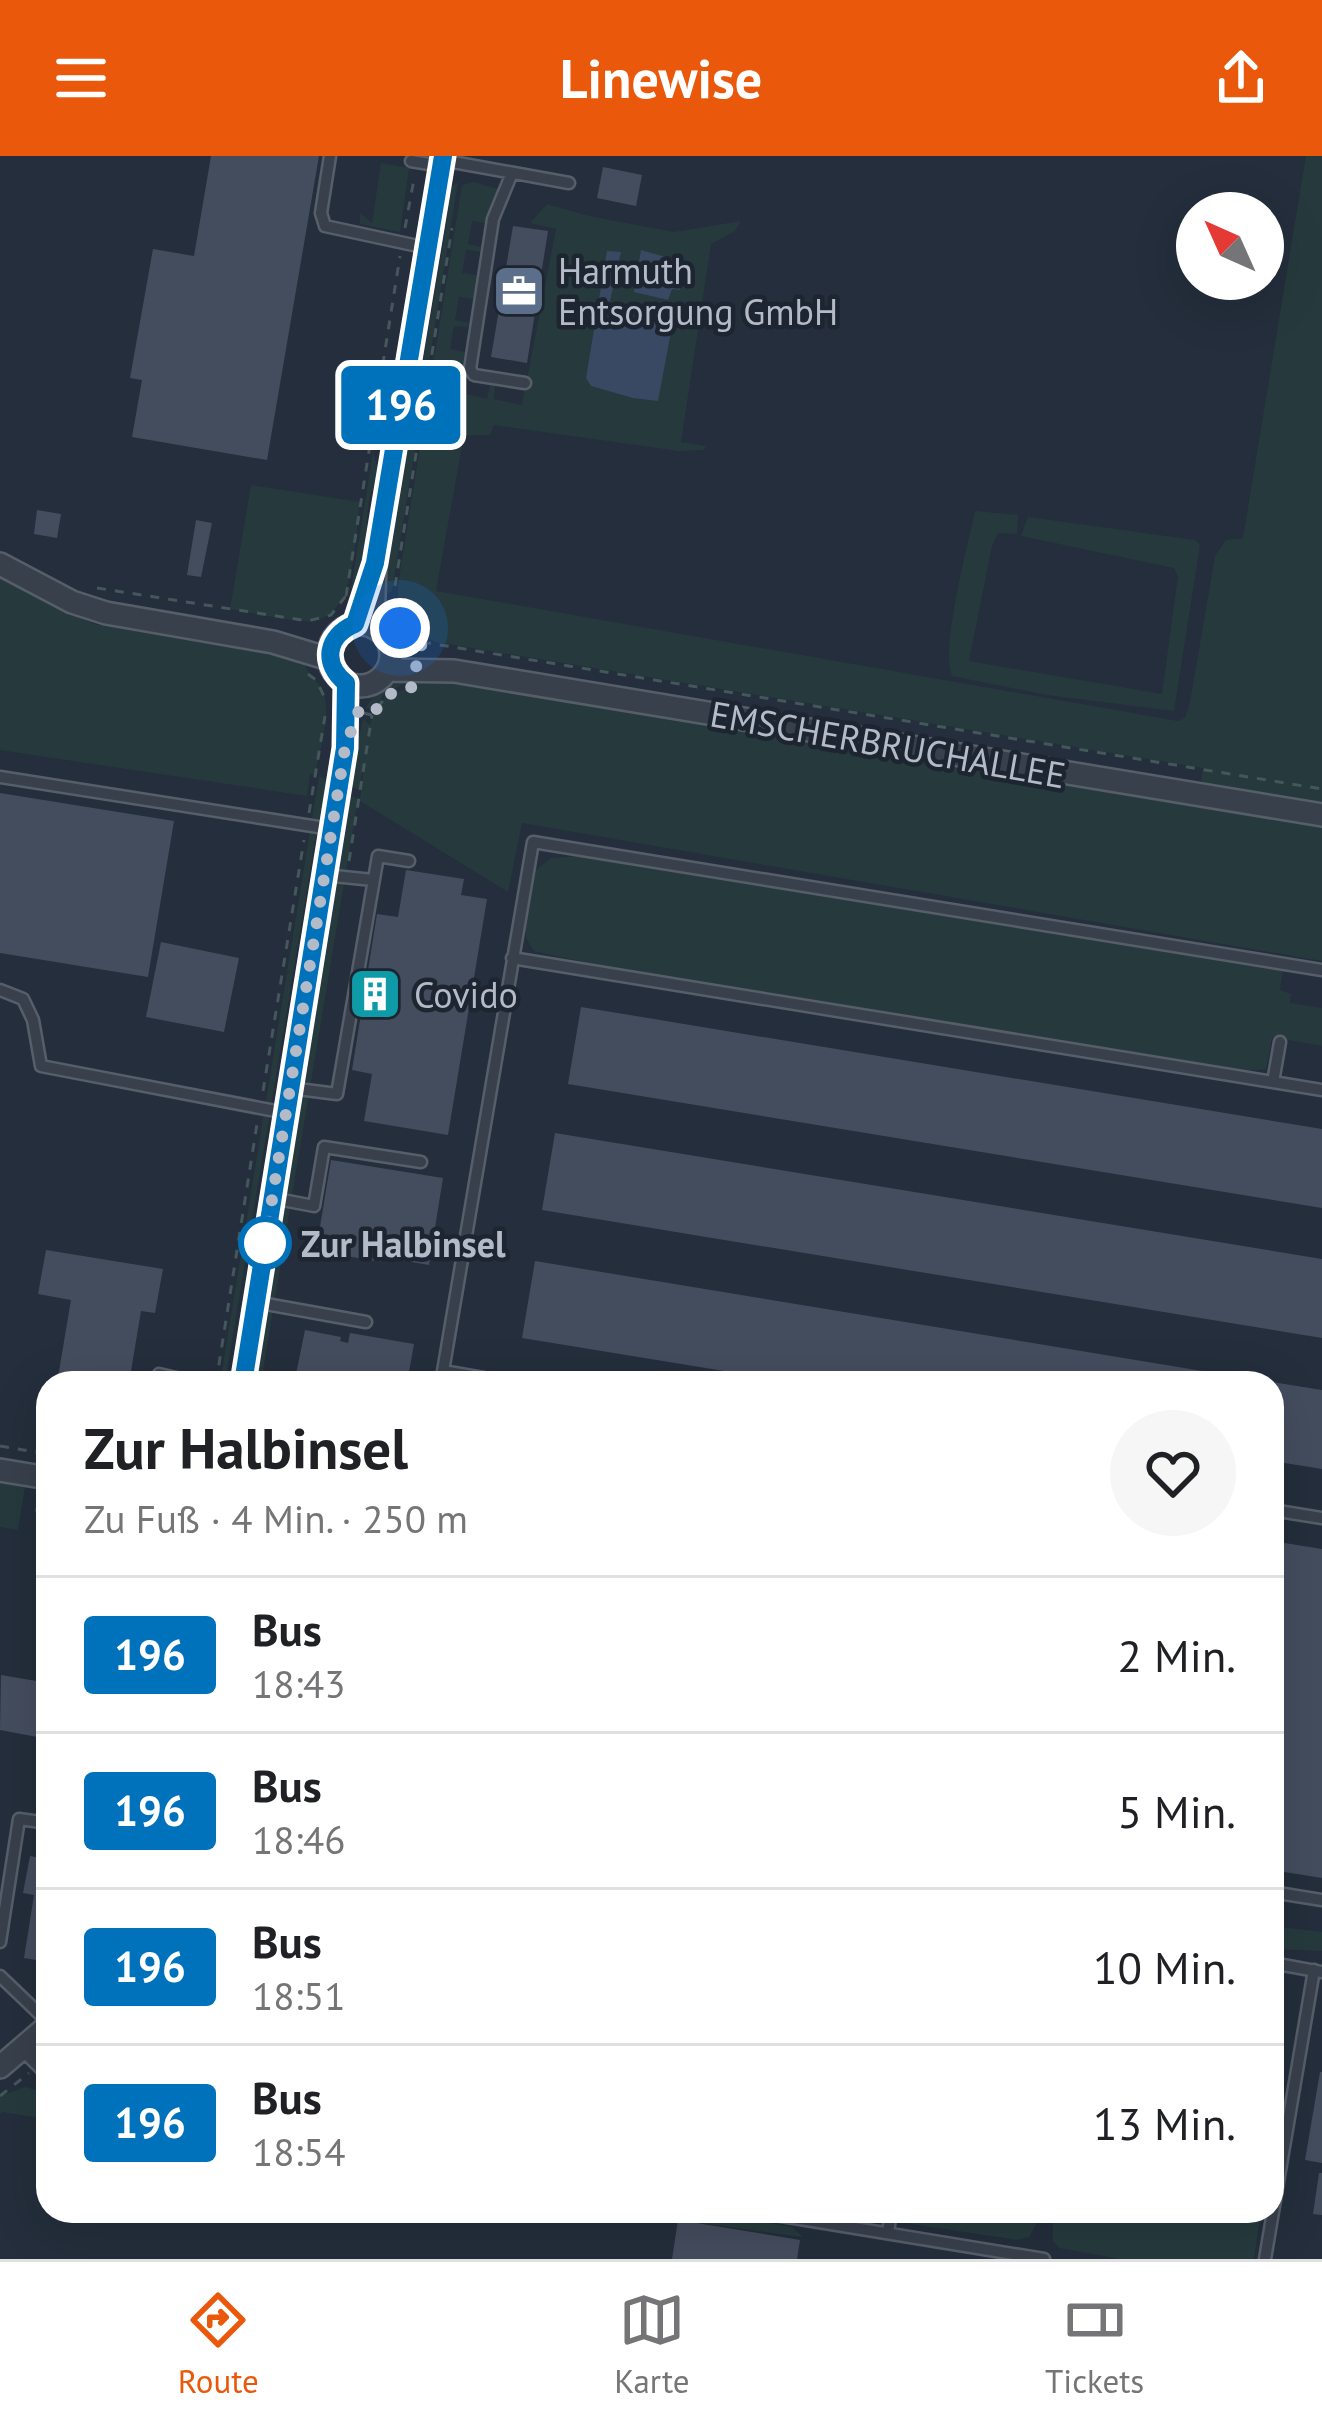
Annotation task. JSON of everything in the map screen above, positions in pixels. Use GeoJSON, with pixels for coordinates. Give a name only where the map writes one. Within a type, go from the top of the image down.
{"type":"FeatureCollection","features":[{"type":"Feature","properties":{"kind":"street"},"geometry":{"type":"LineString","coordinates":[[245,1371],[356,685],[390,659],[364,625],[442,160]]}},
{"type":"Feature","properties":{"kind":"street"},"geometry":{"type":"LineString","coordinates":[[0,564],[72,602],[106,614],[273,642],[307,639],[331,650]]}},
{"type":"Feature","properties":{"kind":"street"},"geometry":{"type":"LineString","coordinates":[[356,685],[333,670],[331,650],[346,628],[364,625]]}},
{"type":"Feature","properties":{"kind":"street","name":"EMSCHERBRUCHALLEE"},"geometry":{"type":"LineString","coordinates":[[390,659],[419,657],[454,671],[1322,815]]}},
{"type":"Feature","properties":{"kind":"street"},"geometry":{"type":"LineString","coordinates":[[0,1470],[36,1478]]}},
{"type":"Feature","properties":{"kind":"street"},"geometry":{"type":"LineString","coordinates":[[0,2067],[36,2058]]}},
{"type":"Feature","properties":{"kind":"lane"},"geometry":{"type":"LineString","coordinates":[[330,156],[321,213],[325,226],[427,248]]}},
{"type":"Feature","properties":{"kind":"lane"},"geometry":{"type":"LineString","coordinates":[[414,162],[442,160],[569,183]]}},
{"type":"Feature","properties":{"kind":"lane"},"geometry":{"type":"LineString","coordinates":[[512,173],[493,219],[470,369],[474,375],[525,383]]}},
{"type":"Feature","properties":{"kind":"lane"},"geometry":{"type":"LineString","coordinates":[[0,777],[331,829]]}},
{"type":"Feature","properties":{"kind":"lane"},"geometry":{"type":"LineString","coordinates":[[443,1371],[532,842],[1322,970]]}},
{"type":"Feature","properties":{"kind":"lane"},"geometry":{"type":"LineString","coordinates":[[290,1088],[337,1094],[377,856],[409,861]]}},
{"type":"Feature","properties":{"kind":"lane"},"geometry":{"type":"LineString","coordinates":[[324,875],[373,880]]}},
{"type":"Feature","properties":{"kind":"lane"},"geometry":{"type":"LineString","coordinates":[[512,958],[1322,1090]]}},
{"type":"Feature","properties":{"kind":"lane"},"geometry":{"type":"LineString","coordinates":[[0,990],[23,999],[33,1020],[41,1066],[286,1113]]}},
{"type":"Feature","properties":{"kind":"lane"},"geometry":{"type":"LineString","coordinates":[[1273,1082],[1280,1042]]}},
{"type":"Feature","properties":{"kind":"lane"},"geometry":{"type":"LineString","coordinates":[[272,1198],[314,1206],[324,1147],[422,1162]]}},
{"type":"Feature","properties":{"kind":"lane"},"geometry":{"type":"LineString","coordinates":[[256,1302],[366,1322]]}},
{"type":"Feature","properties":{"kind":"lane"},"geometry":{"type":"LineString","coordinates":[[1284,1512],[1322,1518]]}},
{"type":"Feature","properties":{"kind":"lane"},"geometry":{"type":"LineString","coordinates":[[0,1942],[19,1819],[36,1821]]}},
{"type":"Feature","properties":{"kind":"lane"},"geometry":{"type":"LineString","coordinates":[[1284,1894],[1322,1900]]}},
{"type":"Feature","properties":{"kind":"lane"},"geometry":{"type":"LineString","coordinates":[[1284,1966],[1318,1971],[1284,2156]]}},
{"type":"Feature","properties":{"kind":"lane"},"geometry":{"type":"LineString","coordinates":[[0,1976],[36,2012]]}},
{"type":"Feature","properties":{"kind":"lane"},"geometry":{"type":"LineString","coordinates":[[823,2223],[1044,2259]]}},
{"type":"Feature","properties":{"kind":"lane"},"geometry":{"type":"LineString","coordinates":[[888,2234],[890,2223]]}},
{"type":"Feature","properties":{"kind":"lane"},"geometry":{"type":"LineString","coordinates":[[1265,2259],[1272,2223]]}},
{"type":"Feature","properties":{"kind":"path"},"geometry":{"type":"LineString","coordinates":[[369,599],[402,242],[414,162]]}},
{"type":"Feature","properties":{"kind":"path"},"geometry":{"type":"LineString","coordinates":[[369,599],[453,226]]}},
{"type":"Feature","properties":{"kind":"path"},"geometry":{"type":"LineString","coordinates":[[91,587],[308,621],[369,599]]}},
{"type":"Feature","properties":{"kind":"path"},"geometry":{"type":"LineString","coordinates":[[218,1371],[326,708],[372,715],[387,695],[411,688],[419,657],[400,628],[369,599]]}},
{"type":"Feature","properties":{"kind":"path"},"geometry":{"type":"LineString","coordinates":[[419,657],[1322,789]]}},
{"type":"Feature","properties":{"kind":"path"},"geometry":{"type":"LineString","coordinates":[[0,1446],[36,1452]]}},
{"type":"Feature","properties":{"kind":"path"},"geometry":{"type":"LineString","coordinates":[[0,2096],[36,2060]]}},
{"type":"Feature","properties":{"kind":"green space"},"geometry":{"type":"Polygon","coordinates":[[[1306,156],[1322,156],[1322,961],[522,823],[508,892],[360,801],[365,756],[359,790],[349,784],[363,719],[370,725],[376,708],[366,708],[369,702],[384,688],[409,681],[383,695],[377,707],[387,695],[411,688],[415,677],[1199,797],[1203,768],[436,642],[407,631],[398,613],[398,585],[462,185],[474,182],[498,189],[486,223],[472,221],[468,244],[482,247],[481,252],[466,250],[462,273],[477,275],[474,299],[459,297],[455,320],[469,323],[468,327],[454,326],[450,349],[465,352],[458,392],[487,399],[490,384],[495,385],[494,399],[522,405],[556,229],[530,223],[547,204],[674,232],[741,221],[735,231],[711,244],[681,442],[706,446],[704,450],[679,451],[494,425],[490,435],[464,435],[436,591],[1178,721],[1185,718],[1190,702],[1215,556],[1226,540],[1243,538],[1306,156]],[[621,253],[586,378],[662,321],[619,311],[610,301],[621,253]]]}},
{"type":"Feature","properties":{"kind":"green space"},"geometry":{"type":"Polygon","coordinates":[[[381,163],[409,168],[400,232],[360,224],[360,213],[372,223],[381,163]]]}},
{"type":"Feature","properties":{"kind":"green space"},"geometry":{"type":"Polygon","coordinates":[[[458,182],[392,591],[383,596],[449,209],[444,207],[450,188],[458,182]]]}},
{"type":"Feature","properties":{"kind":"green space"},"geometry":{"type":"Polygon","coordinates":[[[373,452],[380,476],[369,503],[366,559],[357,594],[351,589],[373,452]]]}},
{"type":"Feature","properties":{"kind":"green space"},"geometry":{"type":"Polygon","coordinates":[[[251,485],[360,502],[350,576],[335,609],[323,618],[306,621],[230,609],[251,485]]]}},
{"type":"Feature","properties":{"kind":"green space"},"geometry":{"type":"Polygon","coordinates":[[[975,511],[1018,515],[1017,534],[998,533],[992,546],[969,661],[1162,694],[1178,576],[1174,568],[1021,536],[1028,517],[1195,540],[1200,545],[1174,711],[1047,695],[952,676],[952,620],[975,511]]]}},
{"type":"Feature","properties":{"kind":"green space"},"geometry":{"type":"Polygon","coordinates":[[[0,577],[93,624],[304,660],[324,694],[326,713],[307,796],[0,750],[0,577]]]}},
{"type":"Feature","properties":{"kind":"green space"},"geometry":{"type":"Polygon","coordinates":[[[319,776],[329,782],[316,835],[227,1371],[222,1371],[319,776]]]}},
{"type":"Feature","properties":{"kind":"green space"},"geometry":{"type":"Polygon","coordinates":[[[347,793],[358,799],[263,1371],[258,1371],[349,809],[347,793]]]}},
{"type":"Feature","properties":{"kind":"green space"},"geometry":{"type":"Polygon","coordinates":[[[595,855],[1280,968],[1280,990],[1291,994],[1290,1003],[1322,1008],[1322,1046],[1272,1037],[1266,1069],[1243,1071],[601,966],[534,951],[525,922],[536,870],[551,858],[595,855]]]}},
{"type":"Feature","properties":{"kind":"green space"},"geometry":{"type":"Polygon","coordinates":[[[0,1483],[25,1487],[18,1530],[0,1527],[0,1483]]]}},
{"type":"Feature","properties":{"kind":"green space"},"geometry":{"type":"Polygon","coordinates":[[[1284,1927],[1322,1932],[1322,1951],[1284,1949],[1284,1927]]]}},
{"type":"Feature","properties":{"kind":"green space"},"geometry":{"type":"Polygon","coordinates":[[[25,2087],[36,2090],[36,2117],[0,2115],[0,2096],[25,2087]]]}},
{"type":"Feature","properties":{"kind":"green space"},"geometry":{"type":"Polygon","coordinates":[[[700,2223],[769,2223],[792,2227],[803,2237],[700,2223]]]}},
{"type":"Feature","properties":{"kind":"green space"},"geometry":{"type":"Polygon","coordinates":[[[1037,2223],[1029,2237],[1018,2240],[911,2224],[1037,2223]]]}},
{"type":"Feature","properties":{"kind":"green space"},"geometry":{"type":"Polygon","coordinates":[[[1053,2223],[1259,2223],[1254,2259],[1121,2259],[1059,2248],[1053,2241],[1053,2223]]]}},
{"type":"Feature","properties":{"kind":"water"},"geometry":{"type":"Polygon","coordinates":[[[641,250],[683,262],[680,290],[672,289],[668,300],[634,292],[641,250]]]}},
{"type":"Feature","properties":{"kind":"water"},"geometry":{"type":"Polygon","coordinates":[[[607,251],[621,252],[610,301],[619,311],[672,326],[658,401],[591,386],[586,378],[607,251]]]}},
{"type":"Feature","properties":{"kind":"building"},"geometry":{"type":"Polygon","coordinates":[[[211,156],[319,156],[267,460],[132,437],[142,380],[130,378],[153,249],[194,256],[211,156]]]}},
{"type":"Feature","properties":{"kind":"building"},"geometry":{"type":"Polygon","coordinates":[[[603,167],[642,175],[636,206],[597,198],[603,167]]]}},
{"type":"Feature","properties":{"kind":"building","name":"Harmuth Entsorgung GmbH"},"geometry":{"type":"Polygon","coordinates":[[[513,226],[548,231],[527,363],[491,357],[513,226]]]}},
{"type":"Feature","properties":{"kind":"building"},"geometry":{"type":"Polygon","coordinates":[[[37,510],[61,514],[57,538],[34,534],[37,510]]]}},
{"type":"Feature","properties":{"kind":"building"},"geometry":{"type":"Polygon","coordinates":[[[196,520],[212,523],[201,577],[187,575],[196,520]]]}},
{"type":"Feature","properties":{"kind":"building"},"geometry":{"type":"Polygon","coordinates":[[[0,793],[174,821],[148,977],[0,953],[0,793]]]}},
{"type":"Feature","properties":{"kind":"building"},"geometry":{"type":"Polygon","coordinates":[[[406,870],[464,879],[461,895],[487,899],[448,1135],[364,1121],[372,1074],[352,1070],[377,914],[398,917],[406,870]]]}},
{"type":"Feature","properties":{"kind":"building"},"geometry":{"type":"Polygon","coordinates":[[[161,942],[239,958],[224,1032],[146,1017],[161,942]]]}},
{"type":"Feature","properties":{"kind":"building"},"geometry":{"type":"Polygon","coordinates":[[[581,1007],[1322,1129],[1322,1208],[568,1084],[581,1007]]]}},
{"type":"Feature","properties":{"kind":"building"},"geometry":{"type":"Polygon","coordinates":[[[555,1133],[1322,1259],[1322,1338],[542,1210],[555,1133]]]}},
{"type":"Feature","properties":{"kind":"building"},"geometry":{"type":"Polygon","coordinates":[[[331,1160],[443,1178],[429,1265],[316,1251],[331,1160]]]}},
{"type":"Feature","properties":{"kind":"building"},"geometry":{"type":"Polygon","coordinates":[[[46,1250],[163,1269],[155,1313],[141,1311],[131,1371],[59,1371],[71,1300],[38,1294],[46,1250]]]}},
{"type":"Feature","properties":{"kind":"building"},"geometry":{"type":"Polygon","coordinates":[[[535,1261],[1202,1371],[724,1371],[522,1338],[535,1261]]]}},
{"type":"Feature","properties":{"kind":"building"},"geometry":{"type":"Polygon","coordinates":[[[305,1330],[341,1337],[340,1341],[348,1343],[350,1333],[414,1344],[409,1371],[297,1371],[305,1330]]]}},
{"type":"Feature","properties":{"kind":"building"},"geometry":{"type":"Polygon","coordinates":[[[1284,1384],[1322,1390],[1322,1469],[1284,1463],[1284,1384]]]}},
{"type":"Feature","properties":{"kind":"building"},"geometry":{"type":"Polygon","coordinates":[[[1284,1543],[1322,1549],[1322,1878],[1284,1872],[1284,1543]]]}},
{"type":"Feature","properties":{"kind":"building"},"geometry":{"type":"Polygon","coordinates":[[[1,1675],[36,1681],[36,1737],[0,1730],[1,1675]]]}},
{"type":"Feature","properties":{"kind":"building"},"geometry":{"type":"Polygon","coordinates":[[[30,1856],[36,1857],[36,1960],[24,1958],[34,1895],[23,1893],[30,1856]]]}},
{"type":"Feature","properties":{"kind":"building"},"geometry":{"type":"Polygon","coordinates":[[[1322,2072],[1322,2163],[1305,2160],[1322,2072]]]}},
{"type":"Feature","properties":{"kind":"building"},"geometry":{"type":"Polygon","coordinates":[[[1322,2173],[1322,2215],[1313,2214],[1322,2173]]]}},
{"type":"Feature","properties":{"kind":"building"},"geometry":{"type":"Polygon","coordinates":[[[678,2223],[800,2240],[797,2259],[672,2259],[678,2223]]]}},
{"type":"Feature","properties":{"kind":"bus line","name":"196"},"geometry":{"type":"LineString","coordinates":[[245,1371],[345,748],[346,683],[333,670],[329,650],[338,634],[355,624],[375,563],[443,156]]}},
{"type":"Feature","properties":{"kind":"place","name":"Harmuth Entsorgung GmbH"},"geometry":{"type":"Point","coordinates":[519,291]}},
{"type":"Feature","properties":{"kind":"place","name":"Covido"},"geometry":{"type":"Point","coordinates":[375,994]}},
{"type":"Feature","properties":{"kind":"place","name":"Zur Halbinsel"},"geometry":{"type":"Point","coordinates":[265,1243]}},
{"type":"Feature","properties":{"kind":"route"},"geometry":{"type":"LineString","coordinates":[[265,1243],[345,748],[358,712],[372,715],[387,695],[411,688],[422,642],[400,628]]}}]}
